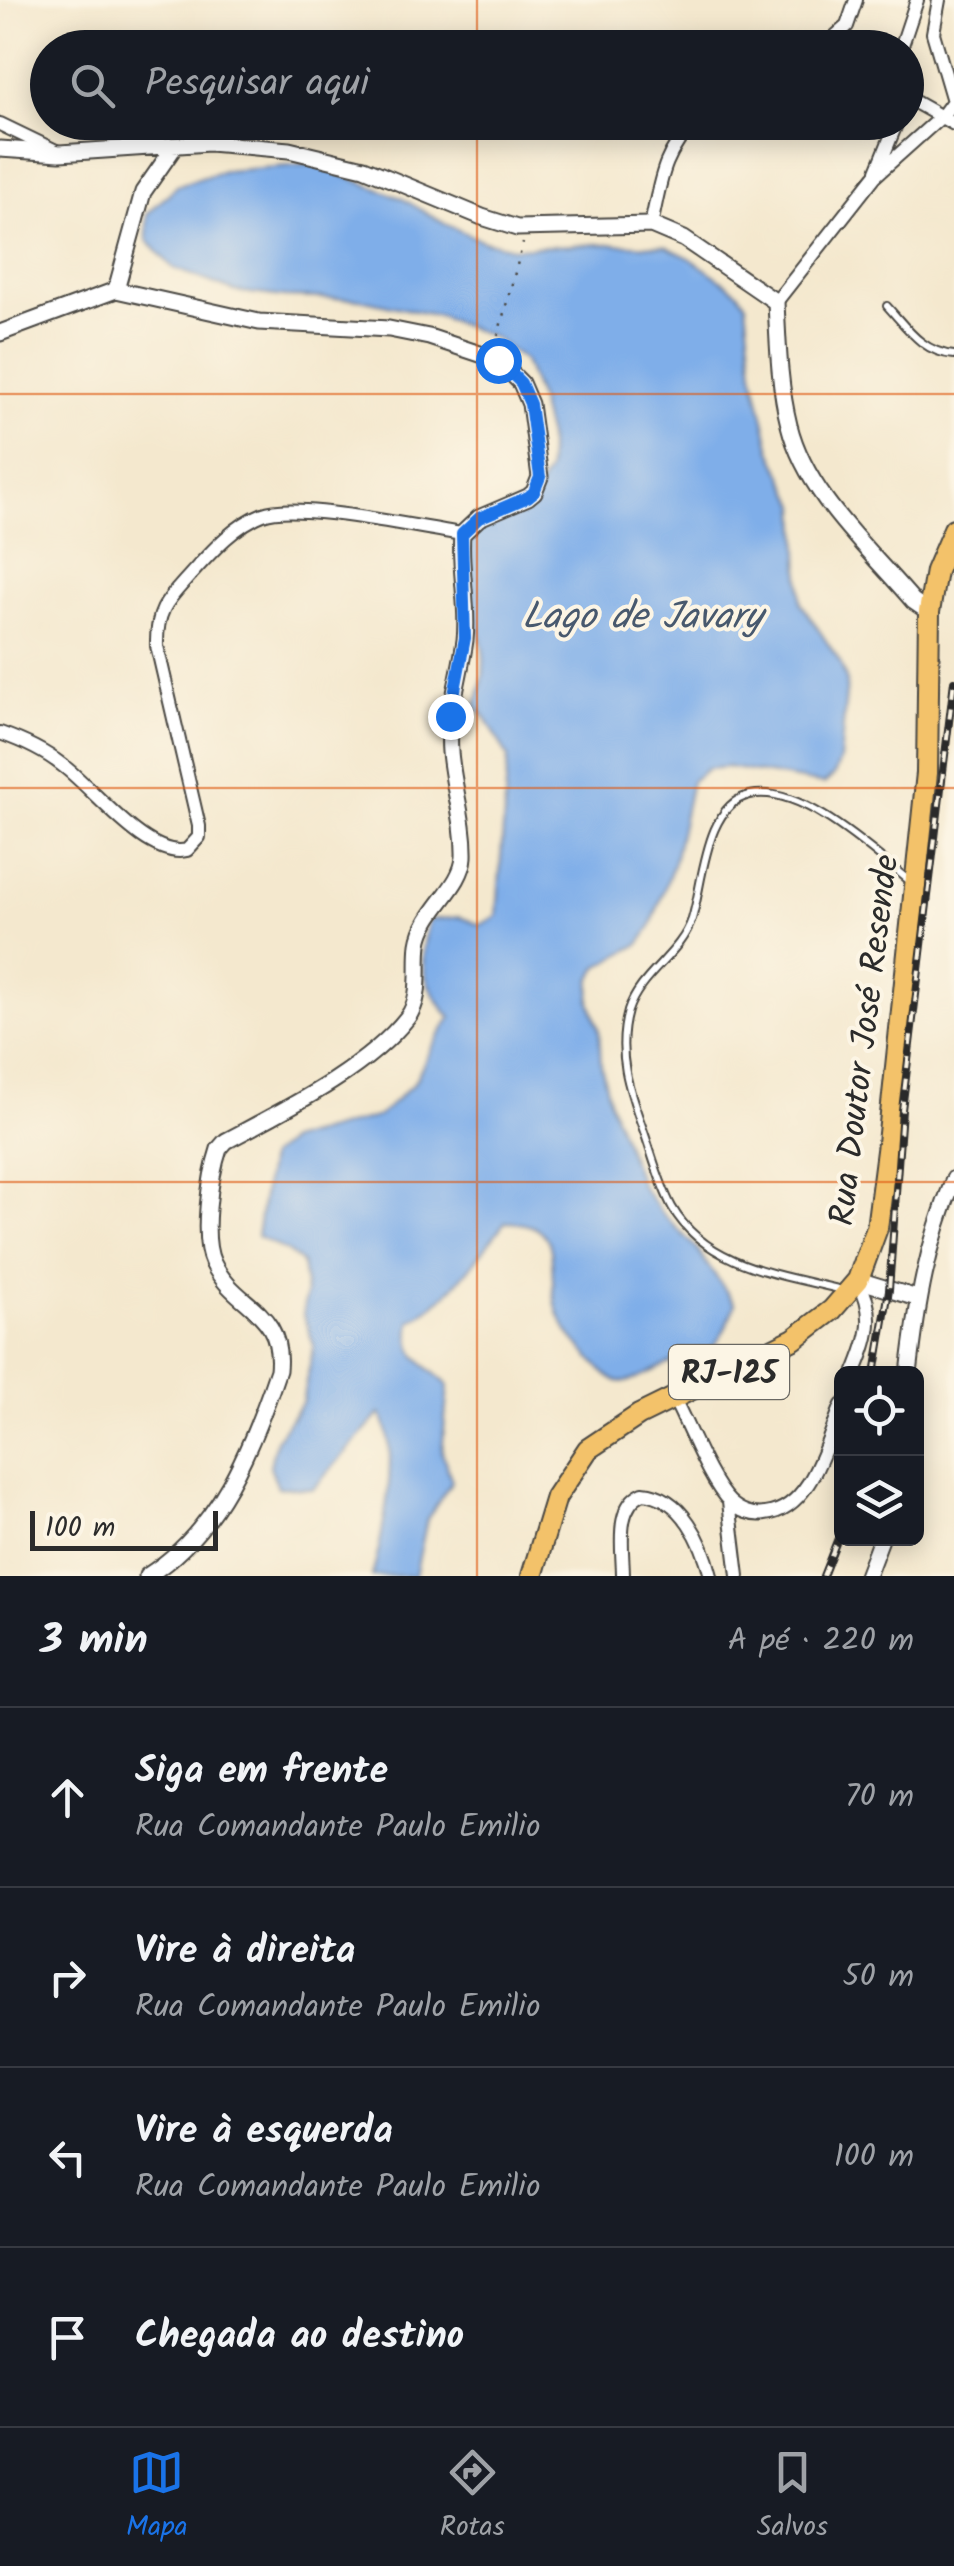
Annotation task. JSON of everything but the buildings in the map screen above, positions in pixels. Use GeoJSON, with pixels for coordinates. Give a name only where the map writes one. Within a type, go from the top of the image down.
{"type":"FeatureCollection","features":[{"type":"Feature","properties":{"kind":"main road","name":"Rua Doutor José Resende"},"geometry":{"type":"LineString","coordinates":[[532,1576],[556,1497],[588,1449],[611,1431],[794,1339],[832,1310],[854,1286],[877,1228],[928,773],[929,612],[936,572],[954,528]]}},
{"type":"Feature","properties":{"kind":"street"},"geometry":{"type":"LineString","coordinates":[[842,30],[856,0]]}},
{"type":"Feature","properties":{"kind":"street"},"geometry":{"type":"LineString","coordinates":[[907,30],[916,0]]}},
{"type":"Feature","properties":{"kind":"street"},"geometry":{"type":"LineString","coordinates":[[924,138],[948,120],[953,101],[933,33],[939,0]]}},
{"type":"Feature","properties":{"kind":"street"},"geometry":{"type":"LineString","coordinates":[[924,107],[948,120]]}},
{"type":"Feature","properties":{"kind":"street"},"geometry":{"type":"LineString","coordinates":[[0,124],[30,138]]}},
{"type":"Feature","properties":{"kind":"street"},"geometry":{"type":"LineString","coordinates":[[33,140],[60,153]]}},
{"type":"Feature","properties":{"kind":"street"},"geometry":{"type":"LineString","coordinates":[[651,225],[662,166],[677,140]]}},
{"type":"Feature","properties":{"kind":"street"},"geometry":{"type":"LineString","coordinates":[[875,176],[889,140]]}},
{"type":"Feature","properties":{"kind":"street"},"geometry":{"type":"LineString","coordinates":[[922,140],[875,176],[776,302],[789,424],[802,460],[824,497],[913,600],[929,612]]}},
{"type":"Feature","properties":{"kind":"street"},"geometry":{"type":"LineString","coordinates":[[0,149],[60,153],[238,144],[288,150],[364,168],[518,228],[651,225],[684,239],[776,302]]}},
{"type":"Feature","properties":{"kind":"street"},"geometry":{"type":"LineString","coordinates":[[116,290],[143,192],[175,146]]}},
{"type":"Feature","properties":{"kind":"street"},"geometry":{"type":"LineString","coordinates":[[0,334],[116,290],[259,322],[389,329],[447,342],[498,360],[521,383],[530,404],[540,477],[528,497],[479,518],[462,534],[465,638],[450,716],[462,868],[433,912],[420,941],[416,995],[406,1019],[343,1072],[218,1149],[207,1234],[209,1252],[224,1279],[268,1320],[280,1352],[278,1370],[235,1477],[207,1521],[174,1556],[147,1576]]}},
{"type":"Feature","properties":{"kind":"street"},"geometry":{"type":"LineString","coordinates":[[0,733],[24,742],[66,768],[122,820],[165,850],[186,850],[199,838],[199,826],[158,646],[157,623],[167,600],[216,547],[264,514],[304,510],[462,534]]}},
{"type":"Feature","properties":{"kind":"street"},"geometry":{"type":"LineString","coordinates":[[909,1366],[917,1298],[933,1230],[954,1180]]}},
{"type":"Feature","properties":{"kind":"street"},"geometry":{"type":"LineString","coordinates":[[854,1286],[917,1298]]}},
{"type":"Feature","properties":{"kind":"street"},"geometry":{"type":"LineString","coordinates":[[854,1286],[868,1300],[870,1325],[857,1366]]}},
{"type":"Feature","properties":{"kind":"street"},"geometry":{"type":"LineString","coordinates":[[674,1398],[729,1502],[738,1576]]}},
{"type":"Feature","properties":{"kind":"street"},"geometry":{"type":"LineString","coordinates":[[729,1502],[759,1515],[790,1507],[802,1494],[834,1423]]}},
{"type":"Feature","properties":{"kind":"street"},"geometry":{"type":"LineString","coordinates":[[623,1576],[624,1516],[627,1505],[643,1493],[666,1501],[694,1530],[712,1576]]}},
{"type":"Feature","properties":{"kind":"street"},"geometry":{"type":"LineString","coordinates":[[867,1576],[878,1546]]}},
{"type":"Feature","properties":{"kind":"lane"},"geometry":{"type":"LineString","coordinates":[[887,306],[923,346],[934,353],[954,355]]}},
{"type":"Feature","properties":{"kind":"lane"},"geometry":{"type":"LineString","coordinates":[[854,1286],[745,1265],[692,1234],[670,1203],[628,1087],[623,1044],[628,1011],[639,988],[680,941],[692,920],[715,829],[737,800],[748,795],[778,795],[811,808],[915,885]]}},
{"type":"Feature","properties":{"kind":"path"},"geometry":{"type":"LineString","coordinates":[[496,344],[523,240]]}},
{"type":"Feature","properties":{"kind":"water","name":"Lago de Javary"},"geometry":{"type":"Polygon","coordinates":[[[314,164],[401,198],[483,241],[513,248],[665,246],[690,258],[738,292],[746,304],[753,372],[771,450],[797,505],[801,603],[840,662],[847,682],[840,760],[834,775],[824,784],[728,767],[707,769],[691,781],[674,862],[650,929],[639,944],[598,967],[591,980],[590,1002],[599,1030],[601,1065],[610,1103],[641,1185],[696,1248],[735,1304],[726,1326],[702,1357],[678,1360],[626,1382],[613,1380],[578,1345],[561,1319],[547,1239],[526,1224],[505,1222],[451,1289],[411,1321],[413,1351],[448,1385],[442,1453],[452,1481],[427,1519],[415,1576],[372,1576],[385,1517],[390,1468],[386,1427],[380,1414],[313,1489],[278,1487],[270,1466],[276,1440],[302,1403],[314,1345],[303,1314],[306,1293],[302,1263],[257,1236],[269,1157],[289,1141],[379,1116],[414,1083],[451,1018],[425,972],[423,949],[429,920],[460,917],[480,925],[497,916],[508,757],[486,718],[475,707],[484,653],[464,576],[464,544],[496,513],[531,498],[548,472],[548,437],[524,361],[493,337],[438,316],[360,299],[234,291],[173,268],[147,240],[147,214],[178,185],[224,171],[314,164]]]}},
{"type":"Feature","properties":{"kind":"railway"},"geometry":{"type":"LineString","coordinates":[[876,1366],[889,1290],[902,1110],[954,681]]}},
{"type":"Feature","properties":{"kind":"railway"},"geometry":{"type":"LineString","coordinates":[[823,1576],[835,1546]]}},
{"type":"Feature","properties":{"kind":"route"},"geometry":{"type":"LineString","coordinates":[[450,716],[465,638],[462,534],[479,518],[528,497],[540,477],[530,404],[521,383],[498,360]]}}]}
